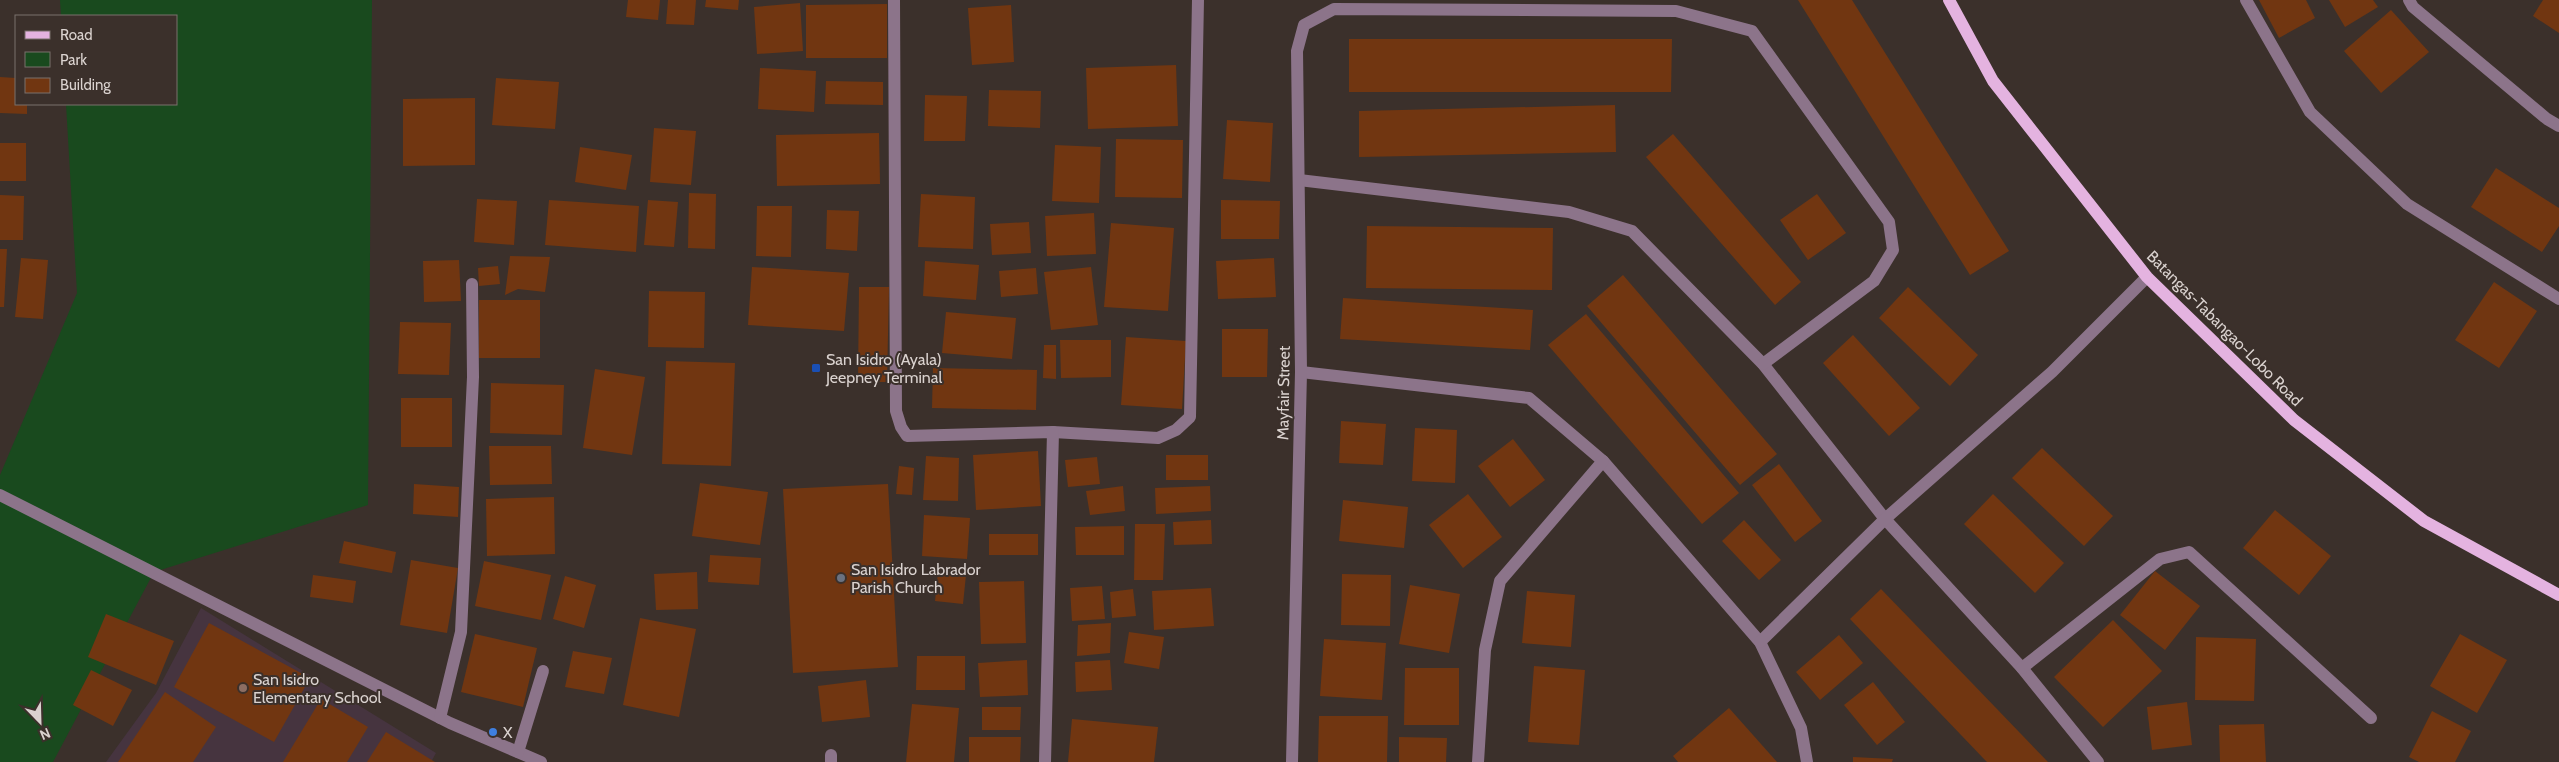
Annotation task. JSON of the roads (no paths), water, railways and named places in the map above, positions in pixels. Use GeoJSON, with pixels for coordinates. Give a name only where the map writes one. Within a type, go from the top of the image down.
{"type":"FeatureCollection","features":[{"type":"Feature","properties":{"kind":"main road","name":"Batangas-Tabangao-Lobo Road"},"geometry":{"type":"LineString","coordinates":[[1949,0],[1993,81],[2146,277],[2294,420],[2417,516],[2559,595]]}},
{"type":"Feature","properties":{"kind":"street"},"geometry":{"type":"LineString","coordinates":[[894,0],[896,411],[901,427],[907,436],[1053,432],[1158,438],[1176,430],[1190,417],[1198,0]]}},
{"type":"Feature","properties":{"kind":"street"},"geometry":{"type":"LineString","coordinates":[[2246,0],[2310,112],[2407,204],[2559,299]]}},
{"type":"Feature","properties":{"kind":"street"},"geometry":{"type":"LineString","coordinates":[[2409,0],[2413,7],[2547,119],[2559,126]]}},
{"type":"Feature","properties":{"kind":"street","name":"Mayfair Street"},"geometry":{"type":"LineString","coordinates":[[1292,762],[1301,372],[1296,51],[1304,25],[1334,10],[1676,11],[1752,31],[1889,222],[1892,250],[1874,281],[1763,364]]}},
{"type":"Feature","properties":{"kind":"street"},"geometry":{"type":"LineString","coordinates":[[1299,180],[1569,212],[1632,232],[1763,364],[1885,519],[2022,668],[2098,762]]}},
{"type":"Feature","properties":{"kind":"street"},"geometry":{"type":"LineString","coordinates":[[1760,642],[1885,519],[2052,372],[2146,277]]}},
{"type":"Feature","properties":{"kind":"street"},"geometry":{"type":"LineString","coordinates":[[440,718],[462,632],[473,377],[472,284]]}},
{"type":"Feature","properties":{"kind":"street"},"geometry":{"type":"LineString","coordinates":[[1301,372],[1529,398],[1603,460],[1760,642],[1801,728],[1807,762]]}},
{"type":"Feature","properties":{"kind":"street"},"geometry":{"type":"LineString","coordinates":[[1046,762],[1053,432]]}},
{"type":"Feature","properties":{"kind":"street"},"geometry":{"type":"LineString","coordinates":[[1478,762],[1485,650],[1500,582],[1603,460]]}},
{"type":"Feature","properties":{"kind":"street"},"geometry":{"type":"LineString","coordinates":[[0,495],[440,718],[541,762]]}},
{"type":"Feature","properties":{"kind":"street"},"geometry":{"type":"LineString","coordinates":[[2022,668],[2160,559],[2189,552],[2371,718]]}},
{"type":"Feature","properties":{"kind":"street"},"geometry":{"type":"LineString","coordinates":[[518,752],[543,671]]}},
{"type":"Feature","properties":{"kind":"place","name":"San Isidro (Ayala) Jeepney Terminal"},"geometry":{"type":"Point","coordinates":[816,368]}},
{"type":"Feature","properties":{"kind":"place","name":"San Isidro Labrador Parish Church"},"geometry":{"type":"Point","coordinates":[841,578]}},
{"type":"Feature","properties":{"kind":"place","name":"San Isidro Elementary School"},"geometry":{"type":"Point","coordinates":[243,688]}},
{"type":"Feature","properties":{"kind":"place","name":"X"},"geometry":{"type":"Point","coordinates":[493,732]}}]}
